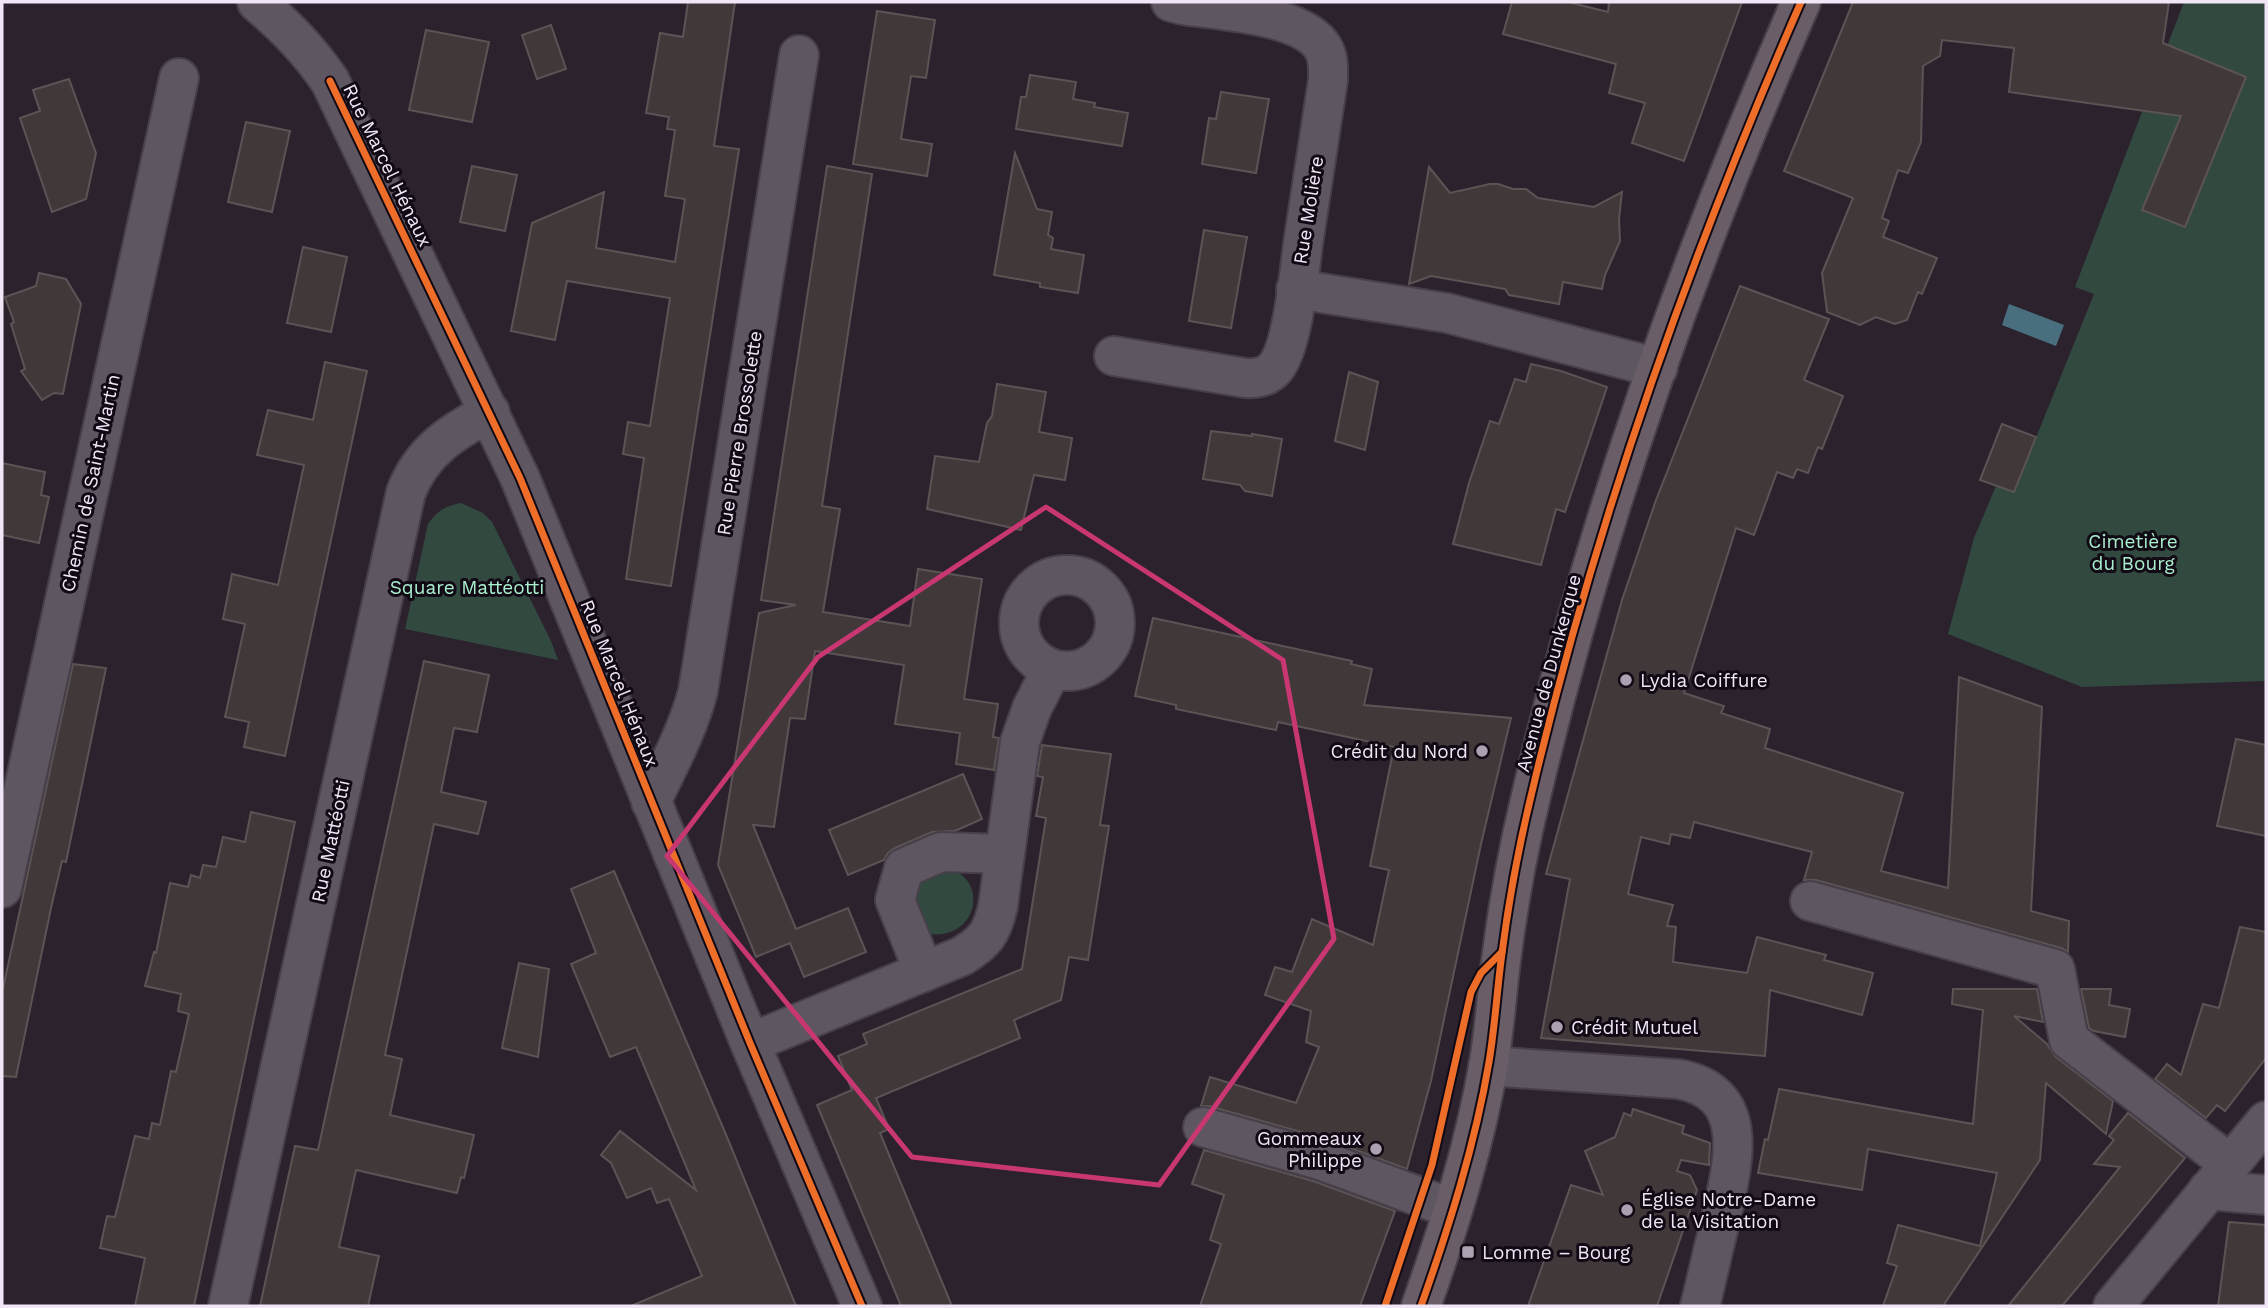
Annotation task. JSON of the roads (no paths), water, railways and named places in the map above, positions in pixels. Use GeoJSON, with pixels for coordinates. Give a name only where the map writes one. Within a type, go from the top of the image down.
{"type":"FeatureCollection","features":[{"type":"Feature","properties":{"kind":"main road","name":"Avenue de Dunkerque"},"geometry":{"type":"LineString","coordinates":[[1772,67],[1793,2]]}},
{"type":"Feature","properties":{"kind":"main road","name":"Avenue de Dunkerque"},"geometry":{"type":"LineString","coordinates":[[1422,1306],[1452,1209],[1489,1066],[1513,881],[1531,795],[1554,701],[1601,538],[1690,277],[1772,67],[1801,2]]}},
{"type":"Feature","properties":{"kind":"street","name":"Rue Marcel Hénaux"},"geometry":{"type":"LineString","coordinates":[[257,2],[286,26],[330,80],[490,412],[520,478],[750,1043],[862,1306]]}},
{"type":"Feature","properties":{"kind":"street","name":"Rue Marcel Hénaux"},"geometry":{"type":"LineString","coordinates":[[301,2],[322,48],[330,80]]}},
{"type":"Feature","properties":{"kind":"street","name":"Rue Molière"},"geometry":{"type":"LineString","coordinates":[[1114,355],[1254,379],[1274,369],[1287,343],[1296,289],[1328,80],[1328,62],[1324,48],[1299,27],[1283,21],[1171,2]]}},
{"type":"Feature","properties":{"kind":"street","name":"Rue Pierre Brossolette"},"geometry":{"type":"LineString","coordinates":[[651,803],[683,735],[698,691],[799,55]]}},
{"type":"Feature","properties":{"kind":"street","name":"Chemin de Saint-Martin"},"geometry":{"type":"LineString","coordinates":[[2,888],[179,78]]}},
{"type":"Feature","properties":{"kind":"street"},"geometry":{"type":"LineString","coordinates":[[1296,289],[1447,313],[1658,369]]}},
{"type":"Feature","properties":{"kind":"street","name":"Rue Mattéotti"},"geometry":{"type":"LineString","coordinates":[[228,1306],[406,492],[423,459],[460,428],[490,412]]}},
{"type":"Feature","properties":{"kind":"street"},"geometry":{"type":"LineString","coordinates":[[750,1043],[962,956],[977,947],[988,935],[995,922],[998,906],[1020,742],[1032,708],[1052,669]]}},
{"type":"Feature","properties":{"kind":"street"},"geometry":{"type":"LineString","coordinates":[[924,972],[895,900],[904,868],[941,852],[1005,854]]}},
{"type":"Feature","properties":{"kind":"street"},"geometry":{"type":"LineString","coordinates":[[1810,901],[2054,969],[2069,1040],[2219,1177],[2266,1195]]}},
{"type":"Feature","properties":{"kind":"street"},"geometry":{"type":"LineString","coordinates":[[1489,1066],[1678,1079],[1695,1082],[1709,1089],[1720,1100],[1732,1128],[1732,1167],[1700,1306]]}},
{"type":"Feature","properties":{"kind":"street"},"geometry":{"type":"LineString","coordinates":[[2113,1306],[2266,1121]]}},
{"type":"Feature","properties":{"kind":"street"},"geometry":{"type":"LineString","coordinates":[[1203,1127],[1320,1160],[1452,1209]]}},
{"type":"Feature","properties":{"kind":"water"},"geometry":{"type":"Polygon","coordinates":[[[2009,304],[2064,325],[2056,346],[2002,325],[2009,304]]]}},
{"type":"Feature","properties":{"kind":"place","name":"Lydia Coiffure"},"geometry":{"type":"Point","coordinates":[1626,680]}},
{"type":"Feature","properties":{"kind":"place","name":"Crédit du Nord"},"geometry":{"type":"Point","coordinates":[1482,751]}},
{"type":"Feature","properties":{"kind":"place","name":"Crédit Mutuel"},"geometry":{"type":"Point","coordinates":[1557,1027]}},
{"type":"Feature","properties":{"kind":"place","name":"Gommeaux Philippe"},"geometry":{"type":"Point","coordinates":[1376,1149]}},
{"type":"Feature","properties":{"kind":"place","name":"Église Notre-Dame de la Visitation"},"geometry":{"type":"Point","coordinates":[1627,1210]}},
{"type":"Feature","properties":{"kind":"place","name":"Lomme – Bourg"},"geometry":{"type":"Point","coordinates":[1468,1252]}},
{"type":"Feature","properties":{"kind":"park label","name":"Cimetière du Bourg"},"geometry":{"type":"Point","coordinates":[2133,552]}},
{"type":"Feature","properties":{"kind":"park label","name":"Square Mattéotti"},"geometry":{"type":"Point","coordinates":[467,587]}}]}
